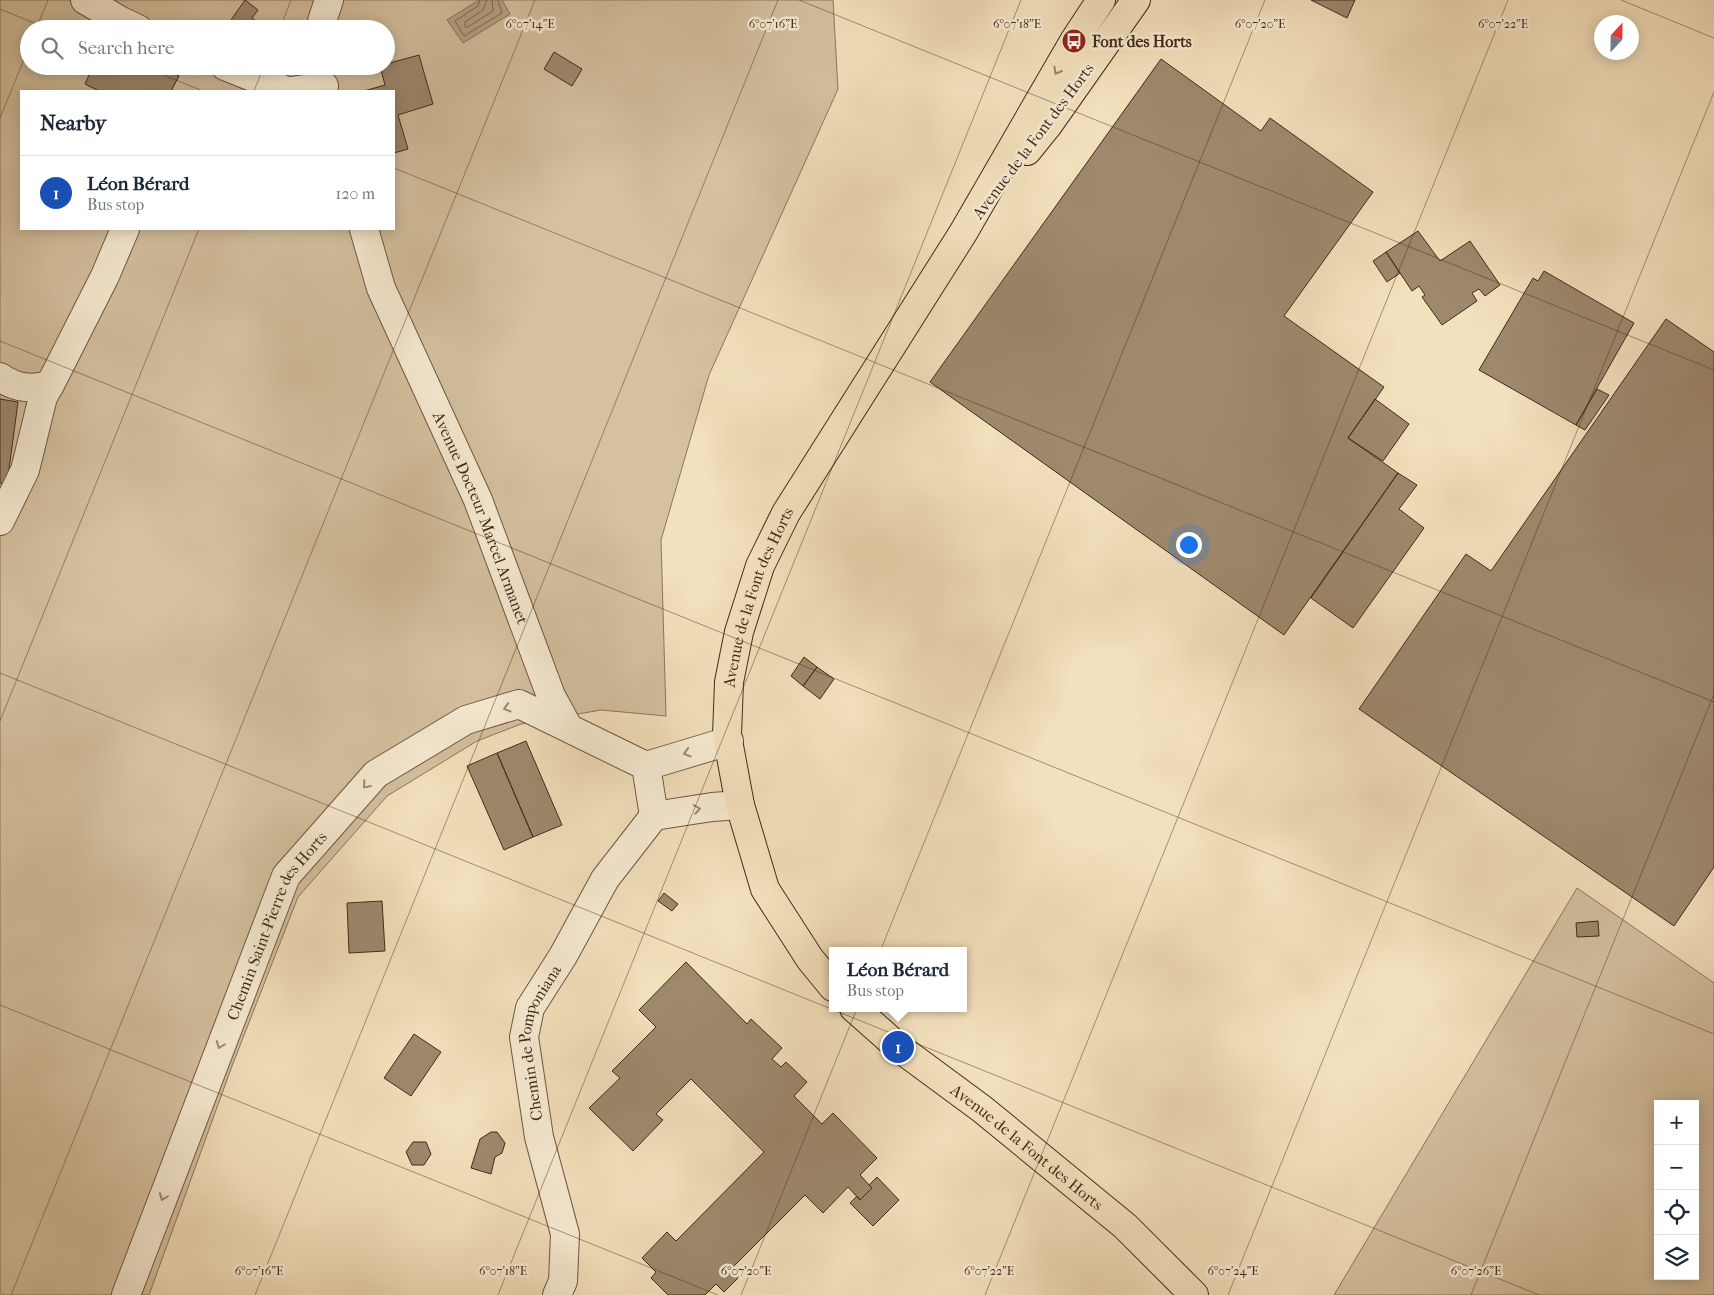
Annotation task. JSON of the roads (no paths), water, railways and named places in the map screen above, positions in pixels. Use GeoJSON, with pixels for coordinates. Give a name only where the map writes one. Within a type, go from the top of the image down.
{"type":"FeatureCollection","features":[{"type":"Feature","properties":{"kind":"main road","name":"Avenue de la Font des Horts"},"geometry":{"type":"LineString","coordinates":[[829,982],[810,959],[765,888],[740,805],[727,735],[729,682],[739,632],[760,566],[786,513],[964,233],[1074,41],[1101,0]]}},
{"type":"Feature","properties":{"kind":"main road","name":"Avenue de la Font des Horts"},"geometry":{"type":"LineString","coordinates":[[964,233],[1048,125],[1136,0]]}},
{"type":"Feature","properties":{"kind":"main road","name":"Avenue de la Font des Horts"},"geometry":{"type":"LineString","coordinates":[[859,1012],[898,1047],[982,1110],[1125,1226],[1194,1295]]}},
{"type":"Feature","properties":{"kind":"street"},"geometry":{"type":"LineString","coordinates":[[85,0],[119,20]]}},
{"type":"Feature","properties":{"kind":"street"},"geometry":{"type":"LineString","coordinates":[[322,20],[328,0]]}},
{"type":"Feature","properties":{"kind":"street"},"geometry":{"type":"LineString","coordinates":[[247,75],[285,90]]}},
{"type":"Feature","properties":{"kind":"street"},"geometry":{"type":"LineString","coordinates":[[294,90],[324,81]]}},
{"type":"Feature","properties":{"kind":"street"},"geometry":{"type":"LineString","coordinates":[[0,520],[25,470],[43,397],[105,276],[125,230]]}},
{"type":"Feature","properties":{"kind":"street","name":"Avenue Docteur Marcel Armanet"},"geometry":{"type":"LineString","coordinates":[[364,230],[381,288],[478,500],[551,696],[568,727]]}},
{"type":"Feature","properties":{"kind":"street"},"geometry":{"type":"LineString","coordinates":[[0,377],[20,386],[36,389],[50,385]]}},
{"type":"Feature","properties":{"kind":"street","name":"Chemin Saint-Pierre des Horts"},"geometry":{"type":"LineString","coordinates":[[126,1295],[286,876],[376,774],[466,720],[519,704],[568,727]]}},
{"type":"Feature","properties":{"kind":"street"},"geometry":{"type":"LineString","coordinates":[[568,727],[646,766],[729,741]]}},
{"type":"Feature","properties":{"kind":"street"},"geometry":{"type":"LineString","coordinates":[[646,766],[654,816],[712,807],[740,805]]}},
{"type":"Feature","properties":{"kind":"street","name":"Chemin de Pomponiana"},"geometry":{"type":"LineString","coordinates":[[557,1295],[563,1281],[564,1234],[539,1137],[524,1037],[530,1008],[563,956],[605,879],[654,816]]}},
{"type":"Feature","properties":{"kind":"water"},"geometry":{"type":"Polygon","coordinates":[[[479,0],[502,0],[510,14],[463,43],[447,20],[479,0]]]}},
{"type":"Feature","properties":{"kind":"place","name":"Font des Horts"},"geometry":{"type":"Point","coordinates":[1074,41]}},
{"type":"Feature","properties":{"kind":"place","name":"Léon Bérard"},"geometry":{"type":"Point","coordinates":[898,1047]}}]}
